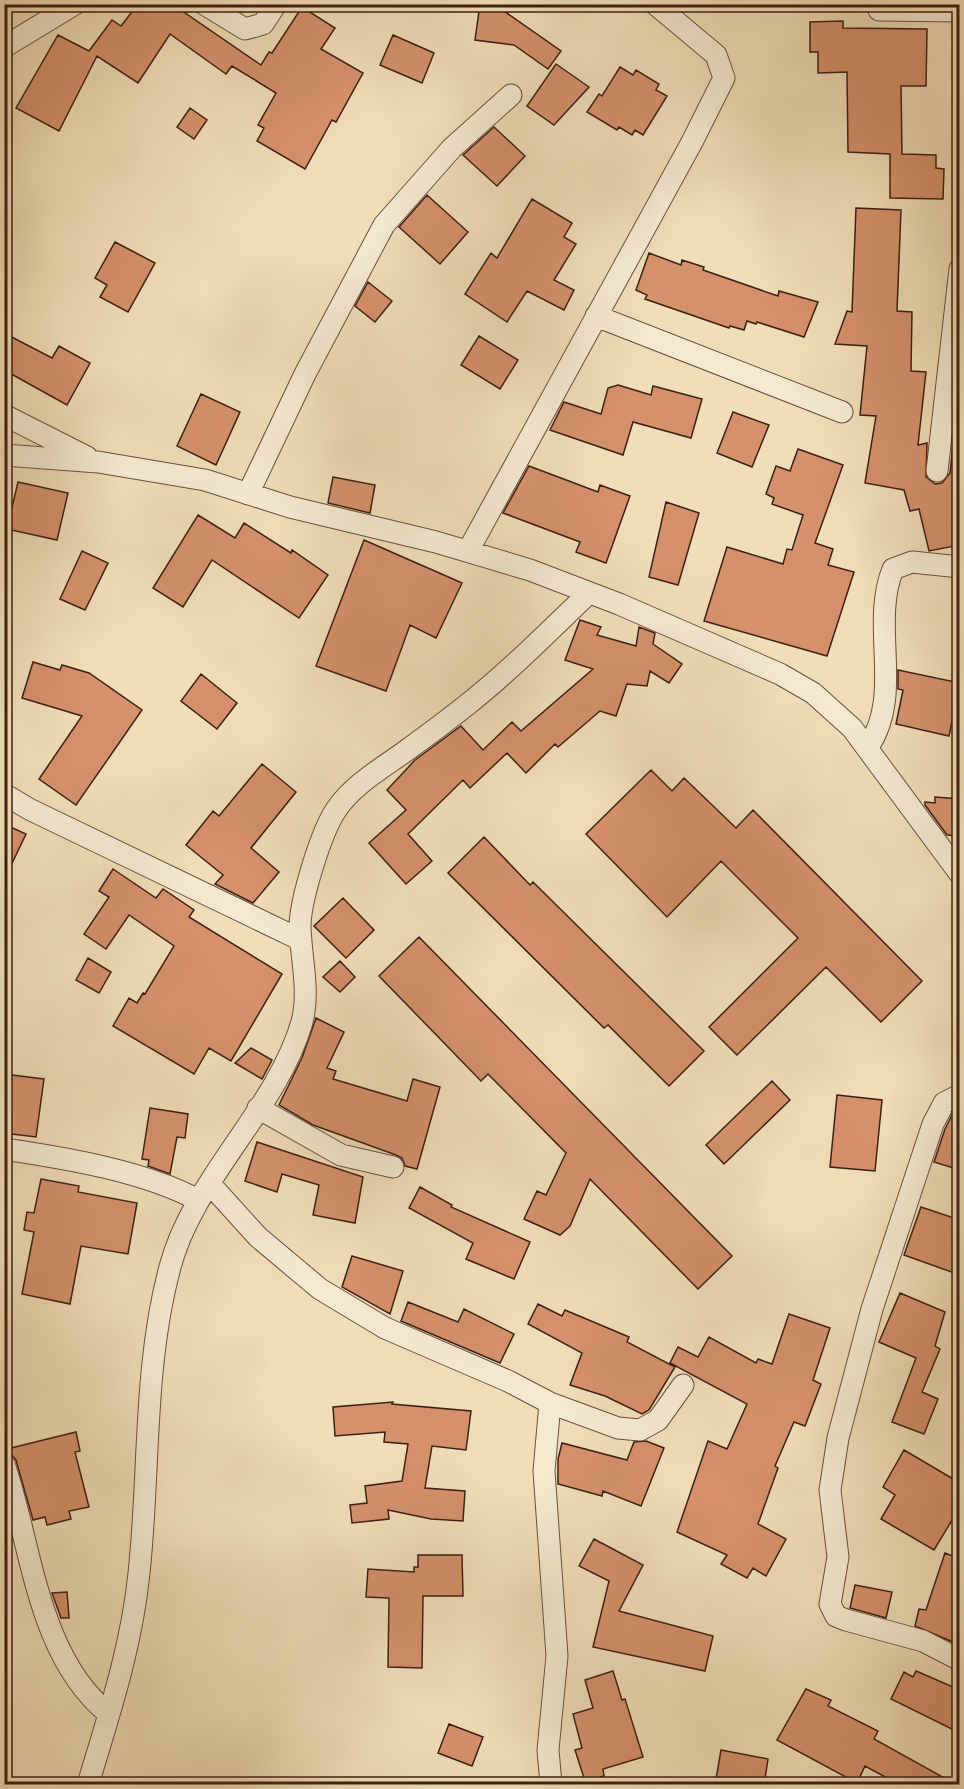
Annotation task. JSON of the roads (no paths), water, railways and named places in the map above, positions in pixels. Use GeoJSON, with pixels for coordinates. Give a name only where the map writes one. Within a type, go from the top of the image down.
{"type":"FeatureCollection","features":[{"type":"Feature","properties":{"kind":"street"},"geometry":{"type":"LineString","coordinates":[[4,47],[75,4]]}},
{"type":"Feature","properties":{"kind":"street"},"geometry":{"type":"LineString","coordinates":[[204,4],[245,29],[263,24],[276,4]]}},
{"type":"Feature","properties":{"kind":"street"},"geometry":{"type":"LineString","coordinates":[[468,552],[724,78],[716,55],[656,4]]}},
{"type":"Feature","properties":{"kind":"street"},"geometry":{"type":"LineString","coordinates":[[879,10],[960,11]]}},
{"type":"Feature","properties":{"kind":"street"},"geometry":{"type":"LineString","coordinates":[[248,494],[294,394],[384,225],[452,148],[511,95]]}},
{"type":"Feature","properties":{"kind":"street"},"geometry":{"type":"LineString","coordinates":[[937,471],[960,269]]}},
{"type":"Feature","properties":{"kind":"street"},"geometry":{"type":"LineString","coordinates":[[596,316],[842,412]]}},
{"type":"Feature","properties":{"kind":"street"},"geometry":{"type":"LineString","coordinates":[[4,415],[99,462]]}},
{"type":"Feature","properties":{"kind":"street"},"geometry":{"type":"LineString","coordinates":[[4,455],[99,462],[205,480],[248,494],[468,552],[530,570],[589,593],[780,674],[813,693],[868,747],[925,830],[960,874]]}},
{"type":"Feature","properties":{"kind":"street"},"geometry":{"type":"LineString","coordinates":[[868,747],[875,736],[883,713],[885,619],[889,579],[893,569],[912,562],[960,567]]}},
{"type":"Feature","properties":{"kind":"street"},"geometry":{"type":"LineString","coordinates":[[88,1785],[128,1646],[140,1571],[157,1323],[171,1262],[204,1192],[258,1108],[297,1037],[305,1008],[300,922],[309,883],[327,827],[341,803],[366,779],[471,701],[519,660],[589,593]]}},
{"type":"Feature","properties":{"kind":"street"},"geometry":{"type":"LineString","coordinates":[[4,794],[29,809],[301,940]]}},
{"type":"Feature","properties":{"kind":"street"},"geometry":{"type":"LineString","coordinates":[[960,1095],[944,1103],[933,1124],[857,1360],[832,1474],[831,1504],[838,1557],[830,1604],[836,1616],[923,1641],[960,1660]]}},
{"type":"Feature","properties":{"kind":"street"},"geometry":{"type":"LineString","coordinates":[[258,1108],[341,1155],[393,1167]]}},
{"type":"Feature","properties":{"kind":"street"},"geometry":{"type":"LineString","coordinates":[[4,1149],[56,1156],[204,1192],[320,1289],[385,1329],[508,1381],[550,1404],[618,1428],[640,1430],[657,1420],[683,1385]]}},
{"type":"Feature","properties":{"kind":"street"},"geometry":{"type":"LineString","coordinates":[[550,1404],[544,1471],[557,1656],[548,1750],[551,1785]]}},
{"type":"Feature","properties":{"kind":"street"},"geometry":{"type":"LineString","coordinates":[[4,1464],[41,1598],[62,1654],[82,1688],[109,1714]]}}]}
